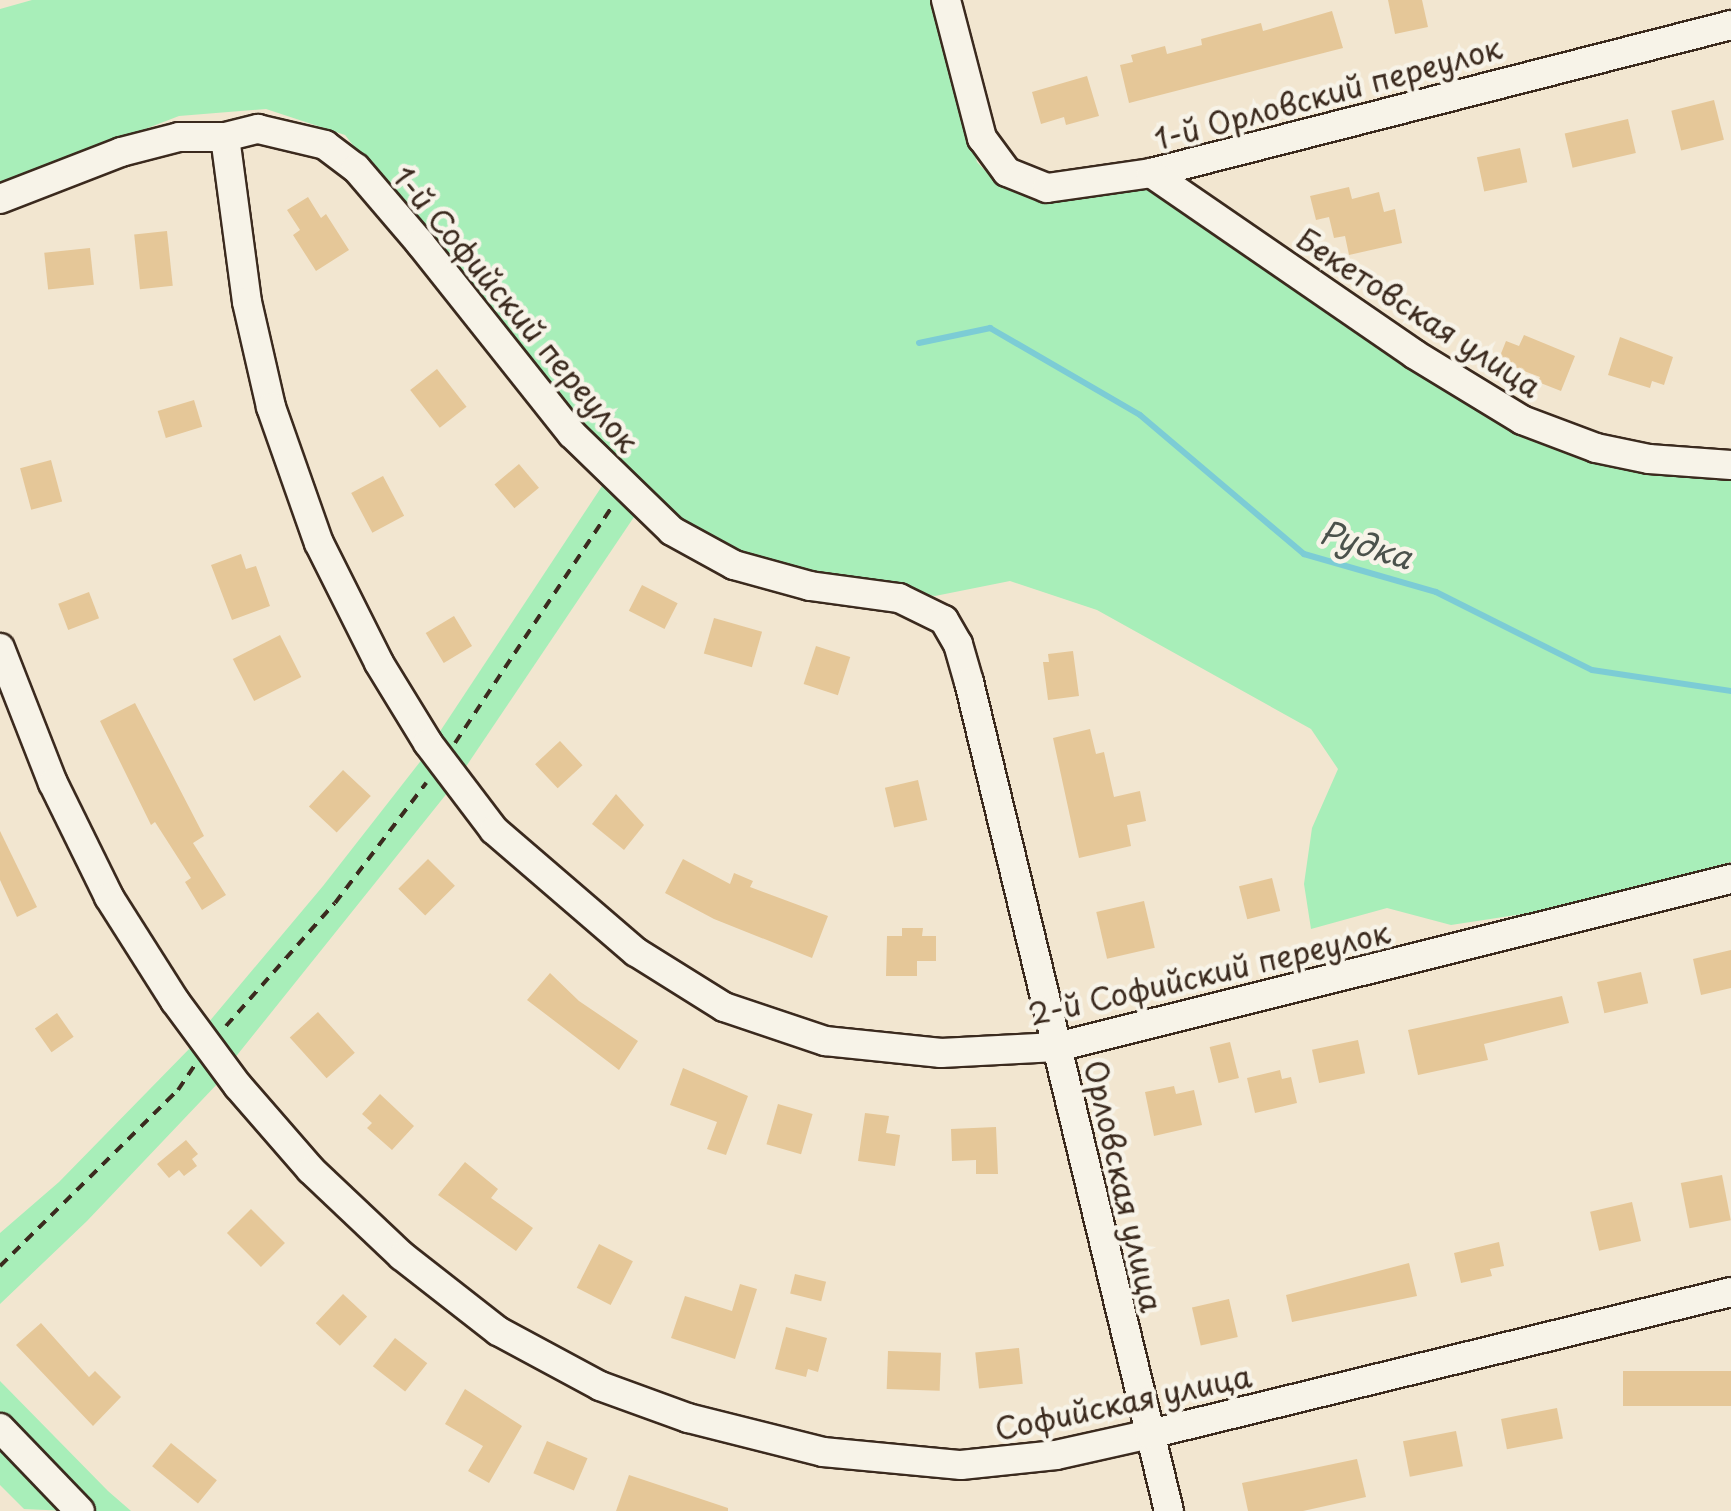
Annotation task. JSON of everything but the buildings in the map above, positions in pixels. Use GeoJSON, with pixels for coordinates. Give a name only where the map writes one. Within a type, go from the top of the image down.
{"type":"FeatureCollection","features":[{"type":"Feature","properties":{"kind":"street","name":"1-й Орловский переулок"},"geometry":{"type":"LineString","coordinates":[[946,0],[982,138],[1007,172],[1047,188],[1151,173],[1731,25]]}},
{"type":"Feature","properties":{"kind":"street","name":"1-й Софийский переулок"},"geometry":{"type":"LineString","coordinates":[[0,199],[122,152],[179,137],[225,137],[258,129],[325,144],[356,168],[572,434],[672,531],[734,565],[810,586],[900,598],[928,609],[944,620],[958,644]]}},
{"type":"Feature","properties":{"kind":"street","name":"2-й Софийский переулок"},"geometry":{"type":"LineString","coordinates":[[225,137],[246,302],[262,372],[319,542],[379,663],[418,726],[494,830],[636,952],[724,1008],[824,1041],[942,1053],[1057,1047],[1731,879]]}},
{"type":"Feature","properties":{"kind":"street","name":"Бекетовская улица"},"geometry":{"type":"LineString","coordinates":[[1151,173],[1414,354],[1522,420],[1596,448],[1649,459],[1731,465]]}},
{"type":"Feature","properties":{"kind":"street","name":"Орловская улица"},"geometry":{"type":"LineString","coordinates":[[958,644],[1169,1511]]}},
{"type":"Feature","properties":{"kind":"street","name":"Софийская улица"},"geometry":{"type":"LineString","coordinates":[[0,648],[53,783],[109,897],[208,1046],[311,1170],[402,1256],[498,1331],[600,1386],[688,1418],[823,1452],[962,1466],[1056,1455],[1150,1434],[1731,1292]]}},
{"type":"Feature","properties":{"kind":"street"},"geometry":{"type":"LineString","coordinates":[[0,1428],[80,1511]]}},
{"type":"Feature","properties":{"kind":"path"},"geometry":{"type":"LineString","coordinates":[[0,1266],[178,1090],[208,1046]]}},
{"type":"Feature","properties":{"kind":"green space"},"geometry":{"type":"Polygon","coordinates":[[[32,0],[934,0],[977,162],[992,178],[1031,197],[1083,195],[1142,183],[1376,341],[1376,346],[1514,431],[1556,446],[1731,476],[1731,862],[1556,909],[1451,925],[1387,908],[1311,929],[1304,884],[1312,828],[1338,769],[1311,729],[1097,610],[1010,581],[935,596],[846,581],[772,565],[684,524],[647,498],[528,367],[345,135],[266,109],[179,116],[0,185],[0,9],[32,0]]]}},
{"type":"Feature","properties":{"kind":"green space"},"geometry":{"type":"Polygon","coordinates":[[[606,480],[638,511],[459,777],[435,739],[606,480]]]}},
{"type":"Feature","properties":{"kind":"green space"},"geometry":{"type":"Polygon","coordinates":[[[423,758],[448,792],[230,1064],[203,1029],[323,886],[423,758]]]}},
{"type":"Feature","properties":{"kind":"green space"},"geometry":{"type":"Polygon","coordinates":[[[192,1046],[220,1081],[87,1221],[0,1304],[0,1233],[59,1182],[192,1046]]]}},
{"type":"Feature","properties":{"kind":"green space"},"geometry":{"type":"Polygon","coordinates":[[[0,1381],[131,1511],[95,1511],[32,1451],[0,1415],[0,1381]]]}},
{"type":"Feature","properties":{"kind":"green space"},"geometry":{"type":"Polygon","coordinates":[[[0,1444],[68,1511],[24,1509],[0,1485],[0,1444]]]}},
{"type":"Feature","properties":{"kind":"waterway","name":"Рудка"},"geometry":{"type":"LineString","coordinates":[[919,343],[990,328],[1140,415],[1304,554],[1436,592],[1592,670],[1731,691]]}}]}
